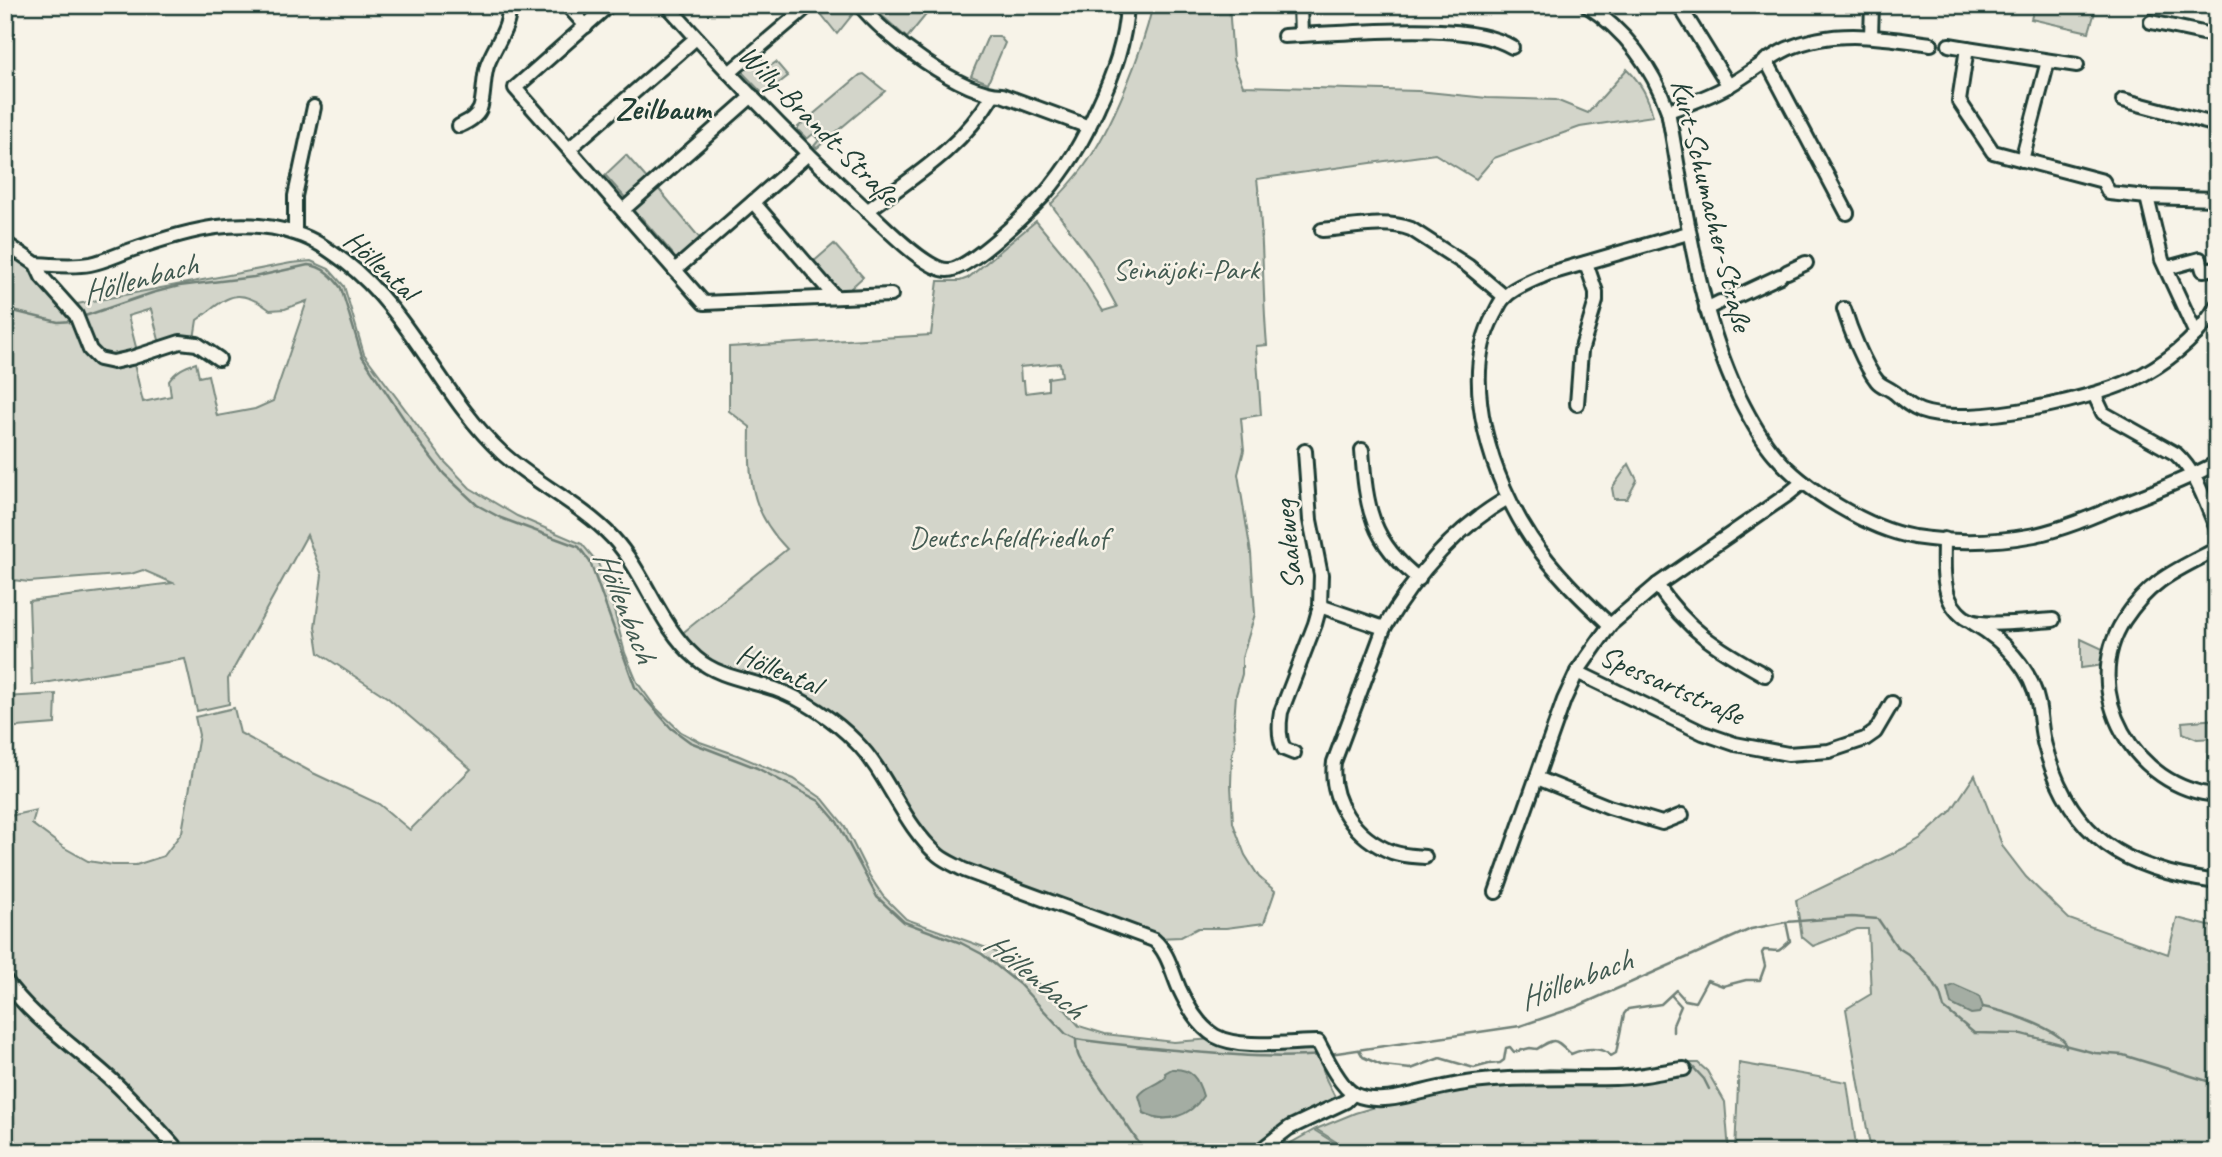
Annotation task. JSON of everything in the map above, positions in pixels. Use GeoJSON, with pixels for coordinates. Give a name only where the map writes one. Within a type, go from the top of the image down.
{"type":"FeatureCollection","features":[{"type":"Feature","properties":{"kind":"street"},"geometry":{"type":"LineString","coordinates":[[459,126],[472,120],[480,109],[487,66],[510,14],[509,5]]}},
{"type":"Feature","properties":{"kind":"street"},"geometry":{"type":"LineString","coordinates":[[567,5],[586,26]]}},
{"type":"Feature","properties":{"kind":"street"},"geometry":{"type":"LineString","coordinates":[[609,5],[515,88],[704,303],[891,295]]}},
{"type":"Feature","properties":{"kind":"street","name":"Willy-Brandt-Straße"},"geometry":{"type":"LineString","coordinates":[[667,5],[729,73],[867,211],[903,244],[932,265],[944,270],[957,269],[980,253],[1034,206],[1067,166],[1082,144],[1089,127]]}},
{"type":"Feature","properties":{"kind":"street"},"geometry":{"type":"LineString","coordinates":[[729,73],[808,5]]}},
{"type":"Feature","properties":{"kind":"street"},"geometry":{"type":"LineString","coordinates":[[860,5],[886,32],[954,79],[1089,127],[1119,59],[1125,33],[1127,5]]}},
{"type":"Feature","properties":{"kind":"street"},"geometry":{"type":"LineString","coordinates":[[1300,5],[1301,35]]}},
{"type":"Feature","properties":{"kind":"street","name":"Kurt-Schumacher-Straße"},"geometry":{"type":"LineString","coordinates":[[1586,5],[1610,23],[1640,54],[1657,82],[1668,111],[1688,233],[1706,309],[1730,376],[1753,422],[1777,457],[1803,482],[1832,503],[1883,527],[1913,536],[1997,539],[2049,531],[2193,476],[2217,463]]}},
{"type":"Feature","properties":{"kind":"street"},"geometry":{"type":"LineString","coordinates":[[1679,5],[1729,86]]}},
{"type":"Feature","properties":{"kind":"street"},"geometry":{"type":"LineString","coordinates":[[1871,36],[1872,5]]}},
{"type":"Feature","properties":{"kind":"street"},"geometry":{"type":"LineString","coordinates":[[2151,22],[2217,36]]}},
{"type":"Feature","properties":{"kind":"street"},"geometry":{"type":"LineString","coordinates":[[1284,36],[1421,30],[1489,38],[1512,47]]}},
{"type":"Feature","properties":{"kind":"street"},"geometry":{"type":"LineString","coordinates":[[1668,111],[1729,86],[1790,47],[1819,39],[1847,35],[1871,36],[1931,44]]}},
{"type":"Feature","properties":{"kind":"street"},"geometry":{"type":"LineString","coordinates":[[569,149],[696,38]]}},
{"type":"Feature","properties":{"kind":"street"},"geometry":{"type":"LineString","coordinates":[[1949,45],[2077,65]]}},
{"type":"Feature","properties":{"kind":"street"},"geometry":{"type":"LineString","coordinates":[[1967,48],[1959,101],[1993,152],[2103,181],[2109,193],[2217,200]]}},
{"type":"Feature","properties":{"kind":"street"},"geometry":{"type":"LineString","coordinates":[[1766,61],[1847,213]]}},
{"type":"Feature","properties":{"kind":"street"},"geometry":{"type":"LineString","coordinates":[[2022,160],[2048,61]]}},
{"type":"Feature","properties":{"kind":"street"},"geometry":{"type":"LineString","coordinates":[[867,211],[952,147],[974,123],[993,95]]}},
{"type":"Feature","properties":{"kind":"street"},"geometry":{"type":"LineString","coordinates":[[623,210],[752,96]]}},
{"type":"Feature","properties":{"kind":"street"},"geometry":{"type":"LineString","coordinates":[[2123,100],[2217,125]]}},
{"type":"Feature","properties":{"kind":"street","name":"Höllental"},"geometry":{"type":"LineString","coordinates":[[296,233],[295,196],[314,107]]}},
{"type":"Feature","properties":{"kind":"street"},"geometry":{"type":"LineString","coordinates":[[675,270],[808,154]]}},
{"type":"Feature","properties":{"kind":"street"},"geometry":{"type":"LineString","coordinates":[[2147,197],[2162,260],[2196,334]]}},
{"type":"Feature","properties":{"kind":"street"},"geometry":{"type":"LineString","coordinates":[[753,202],[835,297]]}},
{"type":"Feature","properties":{"kind":"street","name":"Höllental"},"geometry":{"type":"LineString","coordinates":[[36,264],[89,264],[167,237],[218,225],[256,225],[296,233],[329,250],[375,289],[408,327],[441,379],[475,424],[503,454],[590,518],[613,539],[640,576],[676,636],[697,659],[720,673],[777,690],[816,710],[840,727],[869,757],[888,782],[923,841],[940,857],[964,870],[1154,940],[1166,954],[1189,1008],[1211,1034],[1218,1038],[1248,1043],[1318,1042],[1353,1094]]}},
{"type":"Feature","properties":{"kind":"street"},"geometry":{"type":"LineString","coordinates":[[1322,230],[1393,225],[1411,229],[1468,267],[1505,297]]}},
{"type":"Feature","properties":{"kind":"street"},"geometry":{"type":"LineString","coordinates":[[1610,625],[1558,574],[1528,533],[1496,472],[1481,409],[1480,379],[1484,339],[1492,318],[1505,297],[1539,278],[1688,233]]}},
{"type":"Feature","properties":{"kind":"street"},"geometry":{"type":"LineString","coordinates":[[5,243],[36,264],[42,278],[79,321],[90,350],[99,359],[113,362],[180,342],[197,344],[219,359]]}},
{"type":"Feature","properties":{"kind":"street"},"geometry":{"type":"LineString","coordinates":[[2167,268],[2200,259],[2203,270],[2217,268]]}},
{"type":"Feature","properties":{"kind":"street"},"geometry":{"type":"LineString","coordinates":[[1577,404],[1581,351],[1596,301],[1596,292],[1586,263]]}},
{"type":"Feature","properties":{"kind":"street"},"geometry":{"type":"LineString","coordinates":[[1706,309],[1806,263]]}},
{"type":"Feature","properties":{"kind":"street"},"geometry":{"type":"LineString","coordinates":[[1844,309],[1854,339],[1878,383],[1893,392],[1902,402],[1922,412],[1956,417],[2029,409],[2094,394],[2142,376],[2174,355],[2196,334],[2217,305]]}},
{"type":"Feature","properties":{"kind":"street"},"geometry":{"type":"LineString","coordinates":[[2094,394],[2103,413],[2176,454],[2185,463],[2217,529]]}},
{"type":"Feature","properties":{"kind":"street"},"geometry":{"type":"LineString","coordinates":[[1362,450],[1365,490],[1372,520],[1382,541],[1396,559],[1419,579]]}},
{"type":"Feature","properties":{"kind":"street","name":"Saaleweg"},"geometry":{"type":"LineString","coordinates":[[1305,451],[1310,520],[1320,567],[1320,606],[1384,628]]}},
{"type":"Feature","properties":{"kind":"street"},"geometry":{"type":"LineString","coordinates":[[1496,892],[1577,672],[1610,625],[1657,585],[1803,482]]}},
{"type":"Feature","properties":{"kind":"street"},"geometry":{"type":"LineString","coordinates":[[1425,857],[1392,852],[1365,836],[1344,812],[1333,785],[1334,762],[1384,628],[1419,579],[1454,538],[1481,515],[1508,498]]}},
{"type":"Feature","properties":{"kind":"street"},"geometry":{"type":"LineString","coordinates":[[1944,539],[1948,596],[1961,615],[2000,641],[2022,666],[2036,695],[2045,746],[2051,763],[2072,808],[2090,832],[2113,850],[2145,866],[2182,877],[2217,882]]}},
{"type":"Feature","properties":{"kind":"street"},"geometry":{"type":"LineString","coordinates":[[2217,549],[2171,572],[2143,596],[2118,632],[2108,667],[2109,695],[2117,722],[2136,754],[2157,773],[2175,784],[2189,790],[2217,794]]}},
{"type":"Feature","properties":{"kind":"street"},"geometry":{"type":"LineString","coordinates":[[1657,585],[1683,619],[1704,638],[1766,675]]}},
{"type":"Feature","properties":{"kind":"street"},"geometry":{"type":"LineString","coordinates":[[1294,753],[1284,749],[1281,743],[1279,723],[1320,606]]}},
{"type":"Feature","properties":{"kind":"street"},"geometry":{"type":"LineString","coordinates":[[1972,622],[2053,620]]}},
{"type":"Feature","properties":{"kind":"street","name":"Spessartstraße"},"geometry":{"type":"LineString","coordinates":[[1577,672],[1703,733],[1735,744],[1788,754],[1829,751],[1865,739],[1875,732],[1892,703]]}},
{"type":"Feature","properties":{"kind":"street"},"geometry":{"type":"LineString","coordinates":[[1537,778],[1609,807],[1662,823],[1682,815]]}},
{"type":"Feature","properties":{"kind":"street"},"geometry":{"type":"LineString","coordinates":[[5,980],[16,996],[116,1084],[174,1146]]}},
{"type":"Feature","properties":{"kind":"street"},"geometry":{"type":"LineString","coordinates":[[1258,1152],[1289,1128],[1346,1101],[1353,1094],[1374,1099],[1391,1098],[1466,1083],[1556,1077],[1616,1078],[1684,1069]]}},
{"type":"Feature","properties":{"kind":"green space"},"geometry":{"type":"Polygon","coordinates":[[[814,5],[854,5],[856,10],[837,34],[814,5]]]}},
{"type":"Feature","properties":{"kind":"green space"},"geometry":{"type":"Polygon","coordinates":[[[888,5],[934,5],[907,38],[879,13],[888,5]]]}},
{"type":"Feature","properties":{"kind":"green space"},"geometry":{"type":"Polygon","coordinates":[[[1153,5],[1229,5],[1233,60],[1243,86],[1418,91],[1487,98],[1556,100],[1588,113],[1627,69],[1643,90],[1653,116],[1580,127],[1494,158],[1476,179],[1435,154],[1257,179],[1267,345],[1256,346],[1261,415],[1241,418],[1244,450],[1238,474],[1251,553],[1255,614],[1242,658],[1242,674],[1236,695],[1231,785],[1233,823],[1245,855],[1259,877],[1275,891],[1264,923],[1226,928],[1198,928],[1181,937],[1157,938],[975,870],[951,857],[932,842],[878,759],[855,733],[723,669],[701,655],[680,635],[787,549],[774,535],[758,507],[751,478],[750,427],[729,411],[729,347],[931,335],[938,281],[960,281],[968,278],[1036,221],[1078,272],[1103,311],[1117,307],[1092,261],[1051,204],[1083,168],[1105,132],[1125,90],[1153,5]],[[1060,363],[1020,367],[1025,393],[1048,390],[1048,378],[1062,376],[1060,363]]]}},
{"type":"Feature","properties":{"kind":"green space"},"geometry":{"type":"Polygon","coordinates":[[[2035,5],[2097,5],[2089,32],[2031,19],[2035,5]]]}},
{"type":"Feature","properties":{"kind":"green space"},"geometry":{"type":"Polygon","coordinates":[[[988,36],[999,36],[1005,43],[988,83],[971,76],[988,36]]]}},
{"type":"Feature","properties":{"kind":"green space"},"geometry":{"type":"Polygon","coordinates":[[[758,54],[769,67],[776,62],[788,76],[764,95],[741,71],[742,67],[758,54]]]}},
{"type":"Feature","properties":{"kind":"green space"},"geometry":{"type":"Polygon","coordinates":[[[864,74],[885,91],[817,148],[814,146],[819,140],[813,134],[807,139],[798,127],[864,74]]]}},
{"type":"Feature","properties":{"kind":"green space"},"geometry":{"type":"Polygon","coordinates":[[[626,155],[649,181],[628,201],[605,175],[626,155]]]}},
{"type":"Feature","properties":{"kind":"green space"},"geometry":{"type":"Polygon","coordinates":[[[657,187],[703,242],[680,262],[674,261],[672,253],[641,217],[634,217],[632,214],[633,207],[657,187]]]}},
{"type":"Feature","properties":{"kind":"green space"},"geometry":{"type":"Polygon","coordinates":[[[834,244],[863,277],[851,288],[851,293],[839,294],[812,263],[834,244]]]}},
{"type":"Feature","properties":{"kind":"green space"},"geometry":{"type":"Polygon","coordinates":[[[5,247],[29,262],[70,313],[86,356],[95,365],[113,367],[133,360],[143,402],[171,396],[169,381],[181,369],[196,363],[199,377],[208,375],[217,416],[255,409],[273,401],[307,301],[285,309],[270,310],[248,297],[232,297],[197,320],[194,339],[160,344],[151,309],[128,316],[137,351],[112,356],[96,351],[77,304],[311,261],[329,269],[344,286],[364,354],[444,461],[470,488],[517,516],[582,544],[598,563],[610,595],[625,653],[637,682],[656,708],[681,732],[794,779],[823,799],[844,825],[869,875],[883,896],[906,919],[992,950],[1022,970],[1058,1001],[1079,1026],[1105,1034],[1174,1042],[1213,1039],[1316,1048],[1335,1097],[1328,1105],[1254,1152],[5,1152],[5,817],[36,810],[32,824],[63,847],[88,861],[136,865],[164,856],[182,832],[199,735],[195,717],[234,708],[240,733],[313,773],[379,804],[410,830],[471,769],[388,698],[319,653],[315,627],[322,575],[307,535],[228,679],[229,704],[197,711],[185,659],[32,685],[29,601],[173,583],[143,570],[131,574],[29,582],[5,579],[5,247]],[[1166,1077],[1147,1088],[1144,1113],[1157,1119],[1172,1118],[1166,1077]]]}},
{"type":"Feature","properties":{"kind":"green space"},"geometry":{"type":"Polygon","coordinates":[[[1629,464],[1637,480],[1627,499],[1614,499],[1612,488],[1629,464]]]}},
{"type":"Feature","properties":{"kind":"green space"},"geometry":{"type":"Polygon","coordinates":[[[2081,639],[2105,650],[2103,665],[2081,668],[2081,639]]]}},
{"type":"Feature","properties":{"kind":"green space"},"geometry":{"type":"Polygon","coordinates":[[[56,694],[55,724],[5,728],[5,697],[56,694]]]}},
{"type":"Feature","properties":{"kind":"green space"},"geometry":{"type":"Polygon","coordinates":[[[2217,719],[2217,751],[2214,738],[2197,739],[2183,733],[2182,722],[2217,719]]]}},
{"type":"Feature","properties":{"kind":"green space"},"geometry":{"type":"Polygon","coordinates":[[[1975,775],[2003,847],[2026,877],[2069,919],[2168,954],[2177,918],[2217,928],[2217,1152],[1871,1152],[1846,1009],[1871,994],[1868,929],[1857,929],[1813,946],[1802,937],[1796,900],[1921,838],[1951,811],[1975,775]]]}},
{"type":"Feature","properties":{"kind":"green space"},"geometry":{"type":"Polygon","coordinates":[[[1676,1063],[1698,1063],[1707,1071],[1725,1102],[1729,1152],[1352,1152],[1316,1129],[1355,1113],[1473,1078],[1549,1069],[1618,1071],[1676,1063]]]}},
{"type":"Feature","properties":{"kind":"green space"},"geometry":{"type":"Polygon","coordinates":[[[1739,1063],[1847,1082],[1857,1152],[1735,1152],[1739,1063]]]}},
{"type":"Feature","properties":{"kind":"green space"},"geometry":{"type":"Polygon","coordinates":[[[1314,1130],[1349,1152],[1281,1152],[1289,1144],[1314,1130]]]}},
{"type":"Feature","properties":{"kind":"shaded area"},"geometry":{"type":"Polygon","coordinates":[[[1954,985],[1979,996],[1983,1007],[1979,1013],[1971,1014],[1951,1004],[1947,988],[1954,985]]]}},
{"type":"Feature","properties":{"kind":"shaded area"},"geometry":{"type":"Polygon","coordinates":[[[1172,1069],[1185,1070],[1193,1076],[1203,1096],[1184,1114],[1161,1118],[1144,1113],[1139,1096],[1166,1077],[1165,1073],[1172,1069]]]}},
{"type":"Feature","properties":{"kind":"waterway","name":"Höllenbach"},"geometry":{"type":"LineString","coordinates":[[82,317],[179,286],[254,277],[308,265],[323,270],[341,288],[362,356],[444,474],[477,505],[501,518],[579,547],[590,562],[635,687],[671,728],[690,742],[757,768],[819,801],[837,822],[877,897],[904,922],[961,943],[982,954],[1019,984],[1066,1034],[1076,1039],[1195,1052],[1289,1057],[1320,1055]]}},
{"type":"Feature","properties":{"kind":"waterway","name":"Höllenbach"},"geometry":{"type":"LineString","coordinates":[[5,309],[58,322],[72,321]]}},
{"type":"Feature","properties":{"kind":"waterway","name":"Höllenbach"},"geometry":{"type":"LineString","coordinates":[[1330,1054],[1520,1026],[1576,1007],[1751,929],[1786,922],[1852,917],[1878,919],[1897,947],[1908,954],[1930,977],[1940,994],[1944,1008],[1974,1033],[2022,1034],[2095,1053],[2123,1055],[2217,1084]]}},
{"type":"Feature","properties":{"kind":"waterway"},"geometry":{"type":"LineString","coordinates":[[1359,1050],[1363,1057],[1383,1066],[1411,1069],[1440,1058],[1474,1068],[1500,1063],[1504,1060],[1506,1048],[1510,1047],[1514,1052],[1537,1049],[1552,1041],[1558,1042],[1571,1054],[1592,1049],[1611,1056],[1616,1053],[1624,1014],[1628,1009],[1661,1004],[1676,990],[1685,1000],[1695,1002],[1707,980],[1723,986],[1746,980],[1760,980],[1765,966],[1762,953],[1764,950],[1779,950],[1790,941],[1786,922]]}},
{"type":"Feature","properties":{"kind":"waterway"},"geometry":{"type":"LineString","coordinates":[[1672,996],[1681,1006],[1673,1032]]}},
{"type":"Feature","properties":{"kind":"waterway"},"geometry":{"type":"LineString","coordinates":[[1983,1007],[2049,1030],[2065,1042],[2066,1047]]}},
{"type":"Feature","properties":{"kind":"waterway"},"geometry":{"type":"LineString","coordinates":[[1076,1039],[1081,1060],[1145,1152]]}},
{"type":"Feature","properties":{"kind":"waterway"},"geometry":{"type":"LineString","coordinates":[[1691,1065],[1709,1089]]}},
{"type":"Feature","properties":{"kind":"district","name":"Zeilbaum"},"geometry":{"type":"Point","coordinates":[663,108]}},
{"type":"Feature","properties":{"kind":"park label","name":"Seinäjoki-Park"},"geometry":{"type":"Point","coordinates":[1186,269]}},
{"type":"Feature","properties":{"kind":"park label","name":"Deutschfeldfriedhof"},"geometry":{"type":"Point","coordinates":[1008,537]}}]}
